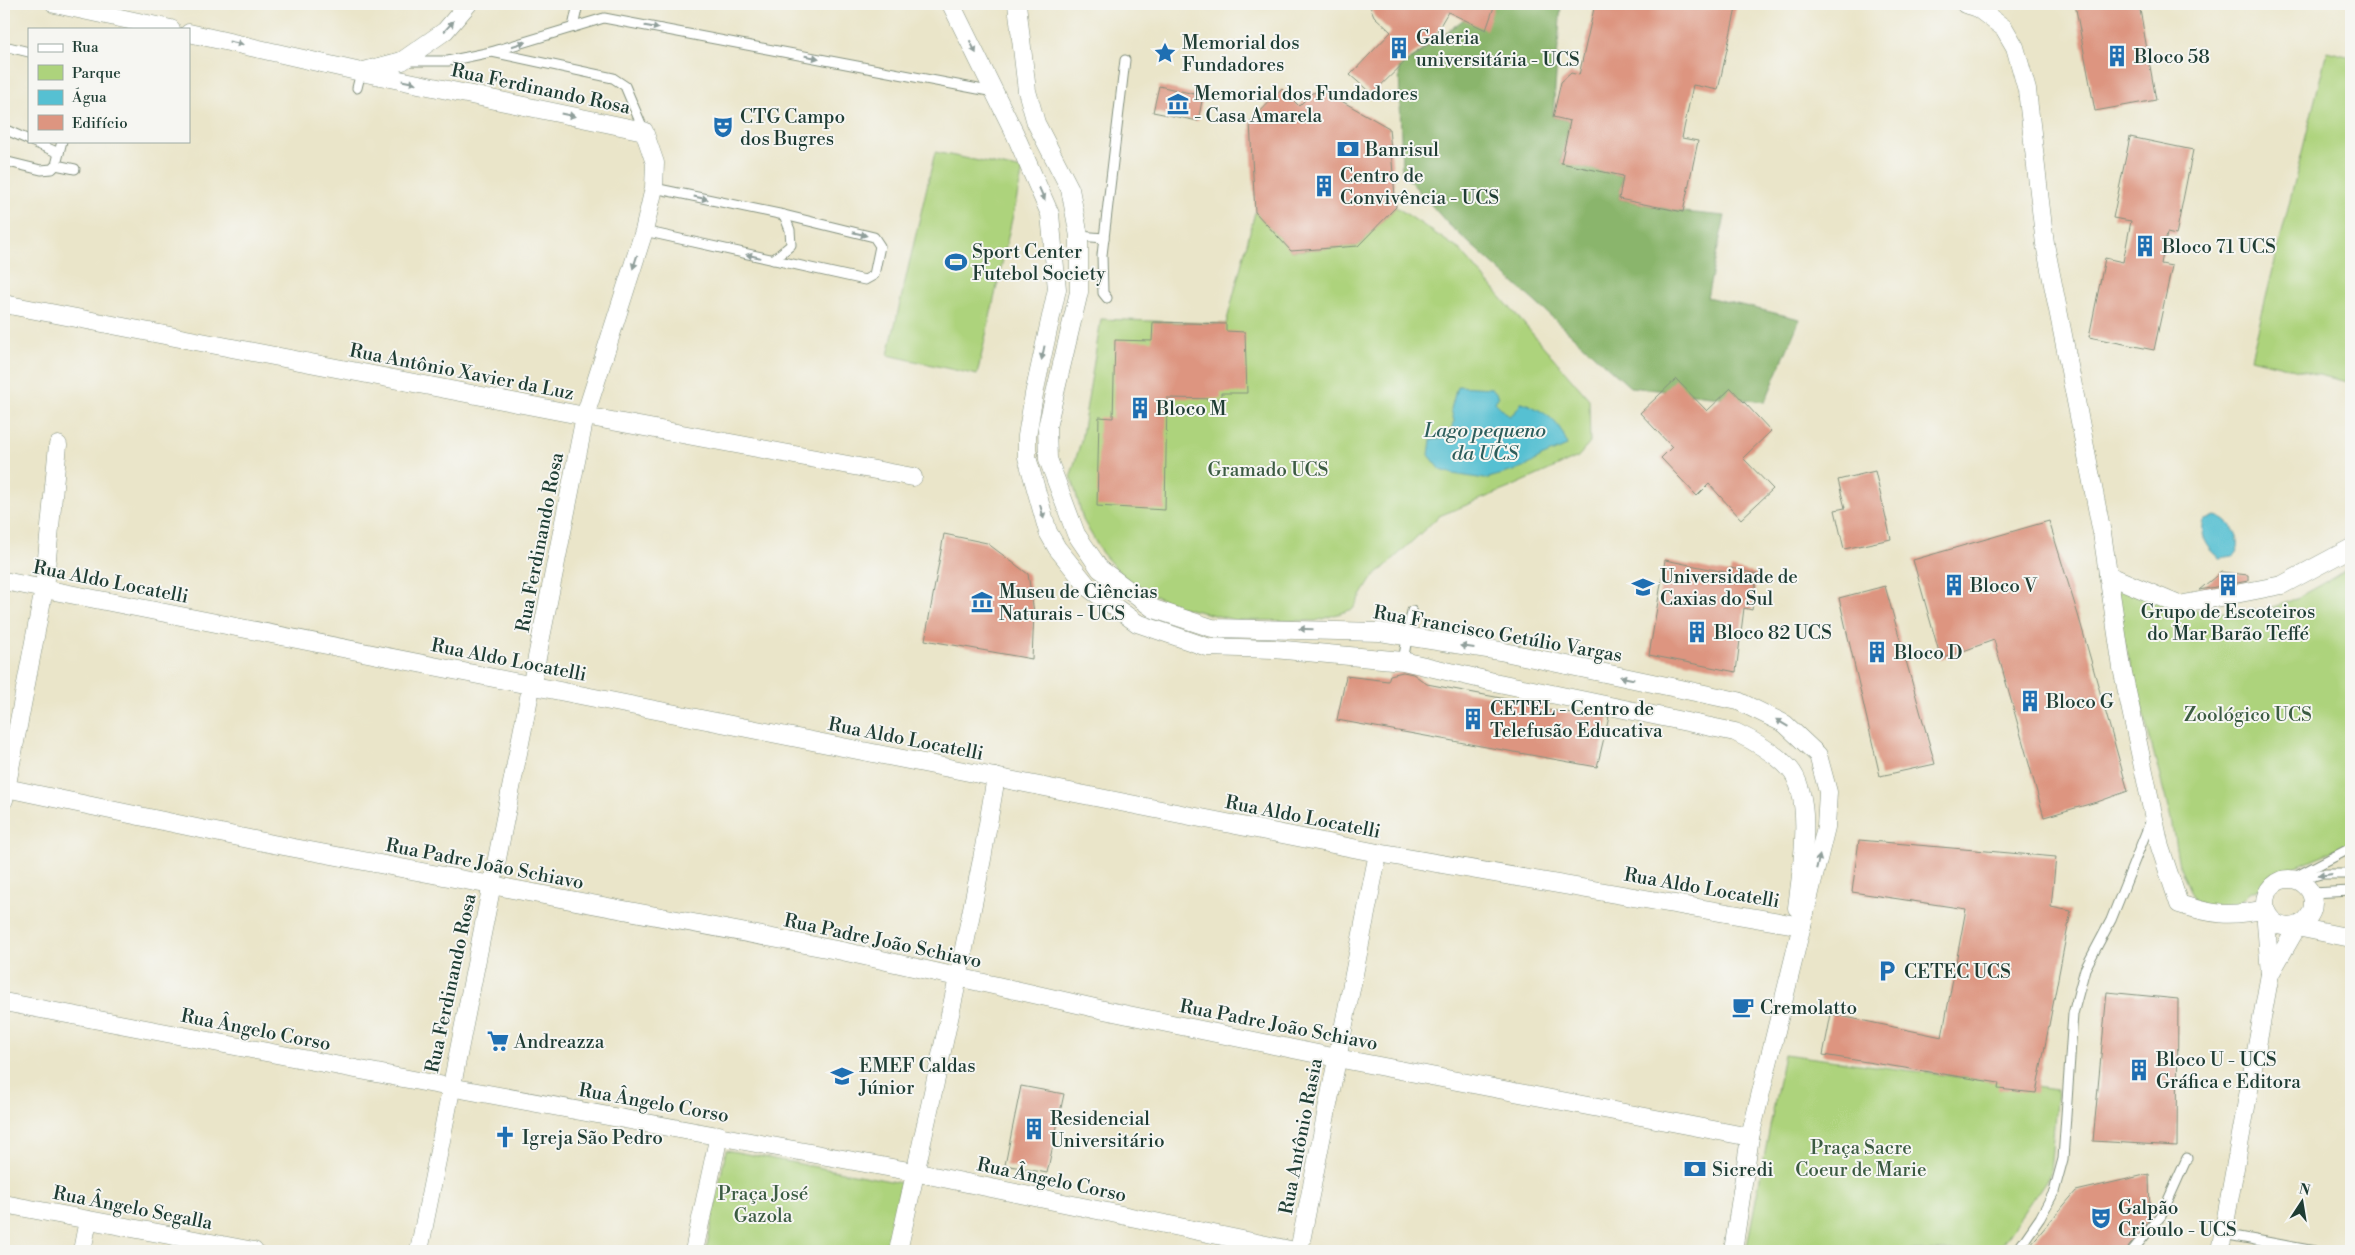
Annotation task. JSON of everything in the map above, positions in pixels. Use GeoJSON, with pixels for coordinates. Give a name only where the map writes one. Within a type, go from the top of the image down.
{"type":"FeatureCollection","features":[{"type":"Feature","properties":{"kind":"street"},"geometry":{"type":"LineString","coordinates":[[55,4],[166,28]]}},
{"type":"Feature","properties":{"kind":"street"},"geometry":{"type":"LineString","coordinates":[[359,80],[402,61],[445,31],[468,4]]}},
{"type":"Feature","properties":{"kind":"street"},"geometry":{"type":"LineString","coordinates":[[951,4],[995,92],[1050,214],[1057,289],[1033,402],[1027,436],[1027,457],[1048,532],[1057,548],[1090,589],[1137,623],[1206,647],[1274,649],[1403,662],[1734,732],[1760,744],[1790,768],[1801,789],[1805,833],[1798,930],[1750,1137],[1733,1251]]}},
{"type":"Feature","properties":{"kind":"street","name":"Rua Francisco Getúlio Vargas"},"geometry":{"type":"LineString","coordinates":[[1017,4],[1027,91],[1036,123],[1070,190],[1079,236],[1079,292],[1047,427],[1048,460],[1076,534],[1100,569],[1154,610],[1212,628],[1360,630],[1500,651],[1738,701],[1785,724],[1818,755],[1828,792],[1826,826],[1798,930]]}},
{"type":"Feature","properties":{"kind":"street"},"geometry":{"type":"LineString","coordinates":[[1965,4],[1976,7],[2004,28],[2015,47],[2027,90],[2045,244],[2070,363],[2108,576],[2122,668],[2160,847],[2180,904],[2212,914],[2247,914],[2265,909]]}},
{"type":"Feature","properties":{"kind":"street","name":"Rua Ferdinando Rosa"},"geometry":{"type":"LineString","coordinates":[[190,33],[359,80],[644,131],[655,163],[654,188],[644,231],[585,416],[492,886],[450,1087],[419,1251]]}},
{"type":"Feature","properties":{"kind":"street"},"geometry":{"type":"LineString","coordinates":[[1050,214],[1067,231],[1079,236]]}},
{"type":"Feature","properties":{"kind":"street","name":"Rua Antônio Xavier da Luz"},"geometry":{"type":"LineString","coordinates":[[4,304],[585,416],[914,477]]}},
{"type":"Feature","properties":{"kind":"street"},"geometry":{"type":"LineString","coordinates":[[5,794],[44,589],[58,445]]}},
{"type":"Feature","properties":{"kind":"street"},"geometry":{"type":"LineString","coordinates":[[2108,576],[2179,605],[2282,585],[2351,548]]}},
{"type":"Feature","properties":{"kind":"street","name":"Rua Aldo Locatelli"},"geometry":{"type":"LineString","coordinates":[[4,581],[1378,853],[1798,930]]}},
{"type":"Feature","properties":{"kind":"street"},"geometry":{"type":"LineString","coordinates":[[898,1251],[958,978],[996,777]]}},
{"type":"Feature","properties":{"kind":"street","name":"Rua Padre João Schiavo"},"geometry":{"type":"LineString","coordinates":[[5,794],[842,951],[958,978],[1337,1058],[1750,1137]]}},
{"type":"Feature","properties":{"kind":"street","name":"Rua Antônio Rasia"},"geometry":{"type":"LineString","coordinates":[[1299,1251],[1378,853]]}},
{"type":"Feature","properties":{"kind":"street"},"geometry":{"type":"LineString","coordinates":[[2220,1251],[2270,974],[2265,901],[2271,886],[2278,881],[2295,880],[2312,893],[2314,909],[2304,923],[2298,927],[2270,974]]}},
{"type":"Feature","properties":{"kind":"street"},"geometry":{"type":"LineString","coordinates":[[2265,909],[2274,923],[2281,927],[2298,927],[2351,938]]}},
{"type":"Feature","properties":{"kind":"street","name":"Rua Ângelo Corso"},"geometry":{"type":"LineString","coordinates":[[4,1002],[450,1087],[914,1172],[1295,1251]]}},
{"type":"Feature","properties":{"kind":"street"},"geometry":{"type":"LineString","coordinates":[[694,1251],[718,1135]]}},
{"type":"Feature","properties":{"kind":"street","name":"Rua Ângelo Segalla"},"geometry":{"type":"LineString","coordinates":[[4,1204],[254,1251]]}},
{"type":"Feature","properties":{"kind":"street"},"geometry":{"type":"LineString","coordinates":[[82,1251],[88,1220]]}},
{"type":"Feature","properties":{"kind":"lane"},"geometry":{"type":"LineString","coordinates":[[573,27],[578,4]]}},
{"type":"Feature","properties":{"kind":"lane"},"geometry":{"type":"LineString","coordinates":[[402,61],[448,61],[491,52],[604,18],[995,92]]}},
{"type":"Feature","properties":{"kind":"lane"},"geometry":{"type":"LineString","coordinates":[[4,46],[28,52]]}},
{"type":"Feature","properties":{"kind":"lane"},"geometry":{"type":"LineString","coordinates":[[491,52],[613,78],[625,86],[644,131]]}},
{"type":"Feature","properties":{"kind":"lane"},"geometry":{"type":"LineString","coordinates":[[1107,298],[1103,293],[1102,255],[1125,60]]}},
{"type":"Feature","properties":{"kind":"lane"},"geometry":{"type":"LineString","coordinates":[[4,129],[28,140]]}},
{"type":"Feature","properties":{"kind":"lane"},"geometry":{"type":"LineString","coordinates":[[34,142],[59,153]]}},
{"type":"Feature","properties":{"kind":"lane"},"geometry":{"type":"LineString","coordinates":[[4,161],[46,170],[52,169],[56,165],[62,142]]}},
{"type":"Feature","properties":{"kind":"lane"},"geometry":{"type":"LineString","coordinates":[[56,165],[75,169]]}},
{"type":"Feature","properties":{"kind":"lane"},"geometry":{"type":"LineString","coordinates":[[644,231],[865,280],[874,275],[880,246],[874,237],[784,215],[654,188]]}},
{"type":"Feature","properties":{"kind":"lane"},"geometry":{"type":"LineString","coordinates":[[773,260],[791,245],[790,230],[784,215]]}},
{"type":"Feature","properties":{"kind":"lane"},"geometry":{"type":"LineString","coordinates":[[1079,236],[1104,238]]}},
{"type":"Feature","properties":{"kind":"lane"},"geometry":{"type":"LineString","coordinates":[[1403,662],[1412,611]]}},
{"type":"Feature","properties":{"kind":"lane"},"geometry":{"type":"LineString","coordinates":[[2017,1251],[2040,1218],[2054,1192],[2063,1159],[2073,1014],[2085,969],[2111,920],[2153,814]]}},
{"type":"Feature","properties":{"kind":"lane"},"geometry":{"type":"LineString","coordinates":[[2295,880],[2351,848]]}},
{"type":"Feature","properties":{"kind":"lane"},"geometry":{"type":"LineString","coordinates":[[2295,880],[2321,874],[2351,874]]}},
{"type":"Feature","properties":{"kind":"lane"},"geometry":{"type":"LineString","coordinates":[[2312,893],[2351,891]]}},
{"type":"Feature","properties":{"kind":"lane"},"geometry":{"type":"LineString","coordinates":[[2132,1251],[2161,1216],[2187,1158]]}},
{"type":"Feature","properties":{"kind":"lane"},"geometry":{"type":"LineString","coordinates":[[2223,1234],[2315,1251]]}},
{"type":"Feature","properties":{"kind":"green space"},"geometry":{"type":"Polygon","coordinates":[[[1484,4],[1561,4],[1553,117],[1570,121],[1561,162],[1623,176],[1619,199],[1683,212],[1725,216],[1707,297],[1800,319],[1765,402],[1630,387],[1448,224],[1402,172],[1399,68],[1484,4]]]}},
{"type":"Feature","properties":{"kind":"green space"},"geometry":{"type":"Polygon","coordinates":[[[2327,51],[2351,57],[2351,383],[2251,358],[2327,51]]]}},
{"type":"Feature","properties":{"kind":"green space","name":"Sport Center Futebol Society"},"geometry":{"type":"Polygon","coordinates":[[[935,152],[1023,170],[977,375],[888,355],[935,152]]]}},
{"type":"Feature","properties":{"kind":"green space","name":"Gramado UCS"},"geometry":{"type":"Polygon","coordinates":[[[1396,207],[1460,250],[1589,399],[1590,443],[1578,457],[1509,488],[1439,516],[1371,580],[1353,609],[1316,621],[1235,620],[1176,606],[1129,583],[1102,553],[1083,520],[1071,475],[1081,441],[1101,319],[1226,324],[1255,212],[1291,251],[1358,246],[1396,207]]]}},
{"type":"Feature","properties":{"kind":"green space","name":"Zoológico UCS"},"geometry":{"type":"Polygon","coordinates":[[[2351,566],[2351,843],[2297,866],[2273,883],[2249,893],[2238,904],[2215,908],[2197,906],[2179,866],[2171,819],[2122,632],[2115,585],[2187,610],[2238,612],[2273,607],[2291,601],[2313,590],[2351,566]]]}},
{"type":"Feature","properties":{"kind":"green space","name":"Praça Sacre Coeur de Marie"},"geometry":{"type":"Polygon","coordinates":[[[1784,1054],[2057,1090],[2050,1173],[1997,1251],[1746,1251],[1784,1054]]]}},
{"type":"Feature","properties":{"kind":"green space","name":"Praça José Gazola"},"geometry":{"type":"Polygon","coordinates":[[[726,1150],[901,1183],[888,1251],[706,1251],[726,1150]]]}},
{"type":"Feature","properties":{"kind":"water","name":"Lago pequeno da UCS"},"geometry":{"type":"Polygon","coordinates":[[[1457,386],[1492,388],[1499,396],[1495,402],[1509,416],[1515,412],[1522,402],[1537,409],[1557,424],[1567,446],[1541,457],[1524,468],[1485,479],[1453,474],[1441,470],[1429,455],[1431,440],[1441,439],[1452,433],[1454,421],[1451,409],[1457,386]]]}},
{"type":"Feature","properties":{"kind":"water"},"geometry":{"type":"Polygon","coordinates":[[[2215,516],[2227,522],[2238,538],[2237,551],[2233,556],[2220,558],[2206,542],[2203,532],[2204,521],[2215,516]]]}},
{"type":"Feature","properties":{"kind":"building","name":"Galeria universitária - UCS"},"geometry":{"type":"Polygon","coordinates":[[[1369,4],[1495,4],[1486,30],[1448,12],[1430,43],[1413,54],[1372,94],[1350,75],[1391,32],[1374,16],[1369,4]]]}},
{"type":"Feature","properties":{"kind":"building"},"geometry":{"type":"Polygon","coordinates":[[[1595,4],[1737,4],[1718,90],[1693,85],[1682,138],[1698,141],[1683,212],[1619,199],[1623,176],[1561,163],[1570,121],[1553,117],[1561,82],[1571,73],[1579,75],[1595,4]]]}},
{"type":"Feature","properties":{"kind":"building","name":"Bloco 58"},"geometry":{"type":"Polygon","coordinates":[[[2075,4],[2139,4],[2156,100],[2095,111],[2075,4]]]}},
{"type":"Feature","properties":{"kind":"building","name":"Memorial dos Fundadores - Casa Amarela"},"geometry":{"type":"Polygon","coordinates":[[[1159,86],[1203,96],[1198,121],[1153,112],[1159,86]]]}},
{"type":"Feature","properties":{"kind":"building","name":"Centro de Convivência - UCS"},"geometry":{"type":"Polygon","coordinates":[[[1282,89],[1299,106],[1312,93],[1324,91],[1389,128],[1396,207],[1358,246],[1291,251],[1255,212],[1250,122],[1282,89]]]}},
{"type":"Feature","properties":{"kind":"building","name":"Bloco 71 UCS"},"geometry":{"type":"Polygon","coordinates":[[[2130,137],[2193,150],[2176,235],[2167,233],[2161,264],[2172,266],[2154,350],[2089,337],[2105,258],[2123,262],[2131,221],[2113,218],[2130,137]]]}},
{"type":"Feature","properties":{"kind":"building","name":"Bloco M"},"geometry":{"type":"Polygon","coordinates":[[[1153,322],[1226,324],[1226,331],[1245,332],[1247,393],[1221,393],[1221,399],[1167,398],[1165,510],[1097,506],[1099,417],[1113,418],[1115,340],[1152,341],[1153,322]]]}},
{"type":"Feature","properties":{"kind":"building"},"geometry":{"type":"Polygon","coordinates":[[[1676,379],[1707,411],[1731,388],[1771,431],[1743,458],[1773,489],[1741,519],[1709,484],[1697,496],[1661,458],[1672,447],[1640,413],[1676,379]]]}},
{"type":"Feature","properties":{"kind":"building"},"geometry":{"type":"Polygon","coordinates":[[[1875,471],[1891,539],[1844,549],[1835,510],[1845,508],[1838,480],[1875,471]]]}},
{"type":"Feature","properties":{"kind":"building"},"geometry":{"type":"Polygon","coordinates":[[[2049,521],[2079,618],[2128,791],[2044,817],[1994,640],[1941,659],[1913,560],[2049,521]]]}},
{"type":"Feature","properties":{"kind":"building","name":"Museu de Ciências Naturais - UCS"},"geometry":{"type":"Polygon","coordinates":[[[944,534],[987,543],[1028,574],[1034,612],[1032,659],[925,640],[944,534]]]}},
{"type":"Feature","properties":{"kind":"building","name":"Bloco 82 UCS"},"geometry":{"type":"Polygon","coordinates":[[[1665,560],[1730,573],[1731,568],[1757,574],[1752,610],[1744,608],[1736,672],[1649,655],[1665,560]]]}},
{"type":"Feature","properties":{"kind":"building","name":"Grupo de Escoteiros do Mar Barão Teffé"},"geometry":{"type":"Polygon","coordinates":[[[2221,572],[2248,575],[2248,581],[2199,590],[2221,572]]]}},
{"type":"Feature","properties":{"kind":"building","name":"Bloco D"},"geometry":{"type":"Polygon","coordinates":[[[1885,586],[1935,764],[1880,776],[1839,598],[1885,586]]]}},
{"type":"Feature","properties":{"kind":"building","name":"CETEL - Centro de Telefusão Educativa"},"geometry":{"type":"Polygon","coordinates":[[[1403,672],[1413,674],[1427,684],[1527,703],[1528,700],[1548,704],[1547,710],[1609,717],[1597,767],[1337,720],[1346,676],[1388,681],[1390,675],[1403,672]]]}},
{"type":"Feature","properties":{"kind":"building"},"geometry":{"type":"Polygon","coordinates":[[[1859,840],[2056,857],[2051,907],[2071,911],[2036,1093],[1998,1089],[1999,1083],[1823,1055],[1831,1014],[1942,1037],[1966,909],[1852,892],[1859,840]]]}},
{"type":"Feature","properties":{"kind":"building","name":"Bloco U - UCS Gráfica e Editora"},"geometry":{"type":"Polygon","coordinates":[[[2107,992],[2178,999],[2177,1146],[2093,1141],[2107,992]]]}},
{"type":"Feature","properties":{"kind":"building","name":"Residencial Universitário"},"geometry":{"type":"Polygon","coordinates":[[[1021,1086],[1064,1094],[1047,1173],[1005,1165],[1021,1086]]]}},
{"type":"Feature","properties":{"kind":"building","name":"Galpão Crioulo - UCS"},"geometry":{"type":"Polygon","coordinates":[[[2149,1174],[2150,1220],[2126,1251],[2025,1251],[2076,1191],[2149,1174]]]}},
{"type":"Feature","properties":{"kind":"place","name":"Galeria universitária - UCS"},"geometry":{"type":"Point","coordinates":[1399,48]}},
{"type":"Feature","properties":{"kind":"place","name":"Memorial dos Fundadores"},"geometry":{"type":"Point","coordinates":[1165,53]}},
{"type":"Feature","properties":{"kind":"place","name":"Bloco 58"},"geometry":{"type":"Point","coordinates":[2117,56]}},
{"type":"Feature","properties":{"kind":"place","name":"Memorial dos Fundadores - Casa Amarela"},"geometry":{"type":"Point","coordinates":[1178,104]}},
{"type":"Feature","properties":{"kind":"place","name":"CTG Campo dos Bugres"},"geometry":{"type":"Point","coordinates":[723,127]}},
{"type":"Feature","properties":{"kind":"place","name":"Banrisul"},"geometry":{"type":"Point","coordinates":[1348,149]}},
{"type":"Feature","properties":{"kind":"place","name":"Centro de Convivência - UCS"},"geometry":{"type":"Point","coordinates":[1324,186]}},
{"type":"Feature","properties":{"kind":"place","name":"Bloco 71 UCS"},"geometry":{"type":"Point","coordinates":[2145,246]}},
{"type":"Feature","properties":{"kind":"place","name":"Sport Center Futebol Society"},"geometry":{"type":"Point","coordinates":[956,262]}},
{"type":"Feature","properties":{"kind":"place","name":"Bloco M"},"geometry":{"type":"Point","coordinates":[1140,408]}},
{"type":"Feature","properties":{"kind":"place","name":"Bloco V"},"geometry":{"type":"Point","coordinates":[1954,585]}},
{"type":"Feature","properties":{"kind":"place","name":"Grupo de Escoteiros do Mar Barão Teffé"},"geometry":{"type":"Point","coordinates":[2228,585]}},
{"type":"Feature","properties":{"kind":"place","name":"Universidade de Caxias do Sul"},"geometry":{"type":"Point","coordinates":[1643,587]}},
{"type":"Feature","properties":{"kind":"place","name":"Museu de Ciências Naturais - UCS"},"geometry":{"type":"Point","coordinates":[982,602]}},
{"type":"Feature","properties":{"kind":"place","name":"Bloco 82 UCS"},"geometry":{"type":"Point","coordinates":[1697,632]}},
{"type":"Feature","properties":{"kind":"place","name":"Bloco D"},"geometry":{"type":"Point","coordinates":[1877,652]}},
{"type":"Feature","properties":{"kind":"place","name":"Bloco G"},"geometry":{"type":"Point","coordinates":[2030,701]}},
{"type":"Feature","properties":{"kind":"place","name":"CETEL - Centro de Telefusão Educativa"},"geometry":{"type":"Point","coordinates":[1473,719]}},
{"type":"Feature","properties":{"kind":"place","name":"CETEC UCS"},"geometry":{"type":"Point","coordinates":[1887,971]}},
{"type":"Feature","properties":{"kind":"place","name":"Cremolatto"},"geometry":{"type":"Point","coordinates":[1743,1007]}},
{"type":"Feature","properties":{"kind":"place","name":"Andreazza"},"geometry":{"type":"Point","coordinates":[498,1041]}},
{"type":"Feature","properties":{"kind":"place","name":"Bloco U - UCS Gráfica e Editora"},"geometry":{"type":"Point","coordinates":[2139,1070]}},
{"type":"Feature","properties":{"kind":"place","name":"EMEF Caldas Júnior"},"geometry":{"type":"Point","coordinates":[842,1076]}},
{"type":"Feature","properties":{"kind":"place","name":"Residencial Universitário"},"geometry":{"type":"Point","coordinates":[1034,1129]}},
{"type":"Feature","properties":{"kind":"place","name":"Igreja São Pedro"},"geometry":{"type":"Point","coordinates":[505,1137]}},
{"type":"Feature","properties":{"kind":"place","name":"Sicredi"},"geometry":{"type":"Point","coordinates":[1695,1169]}},
{"type":"Feature","properties":{"kind":"place","name":"Galpão Crioulo - UCS"},"geometry":{"type":"Point","coordinates":[2101,1218]}}]}
